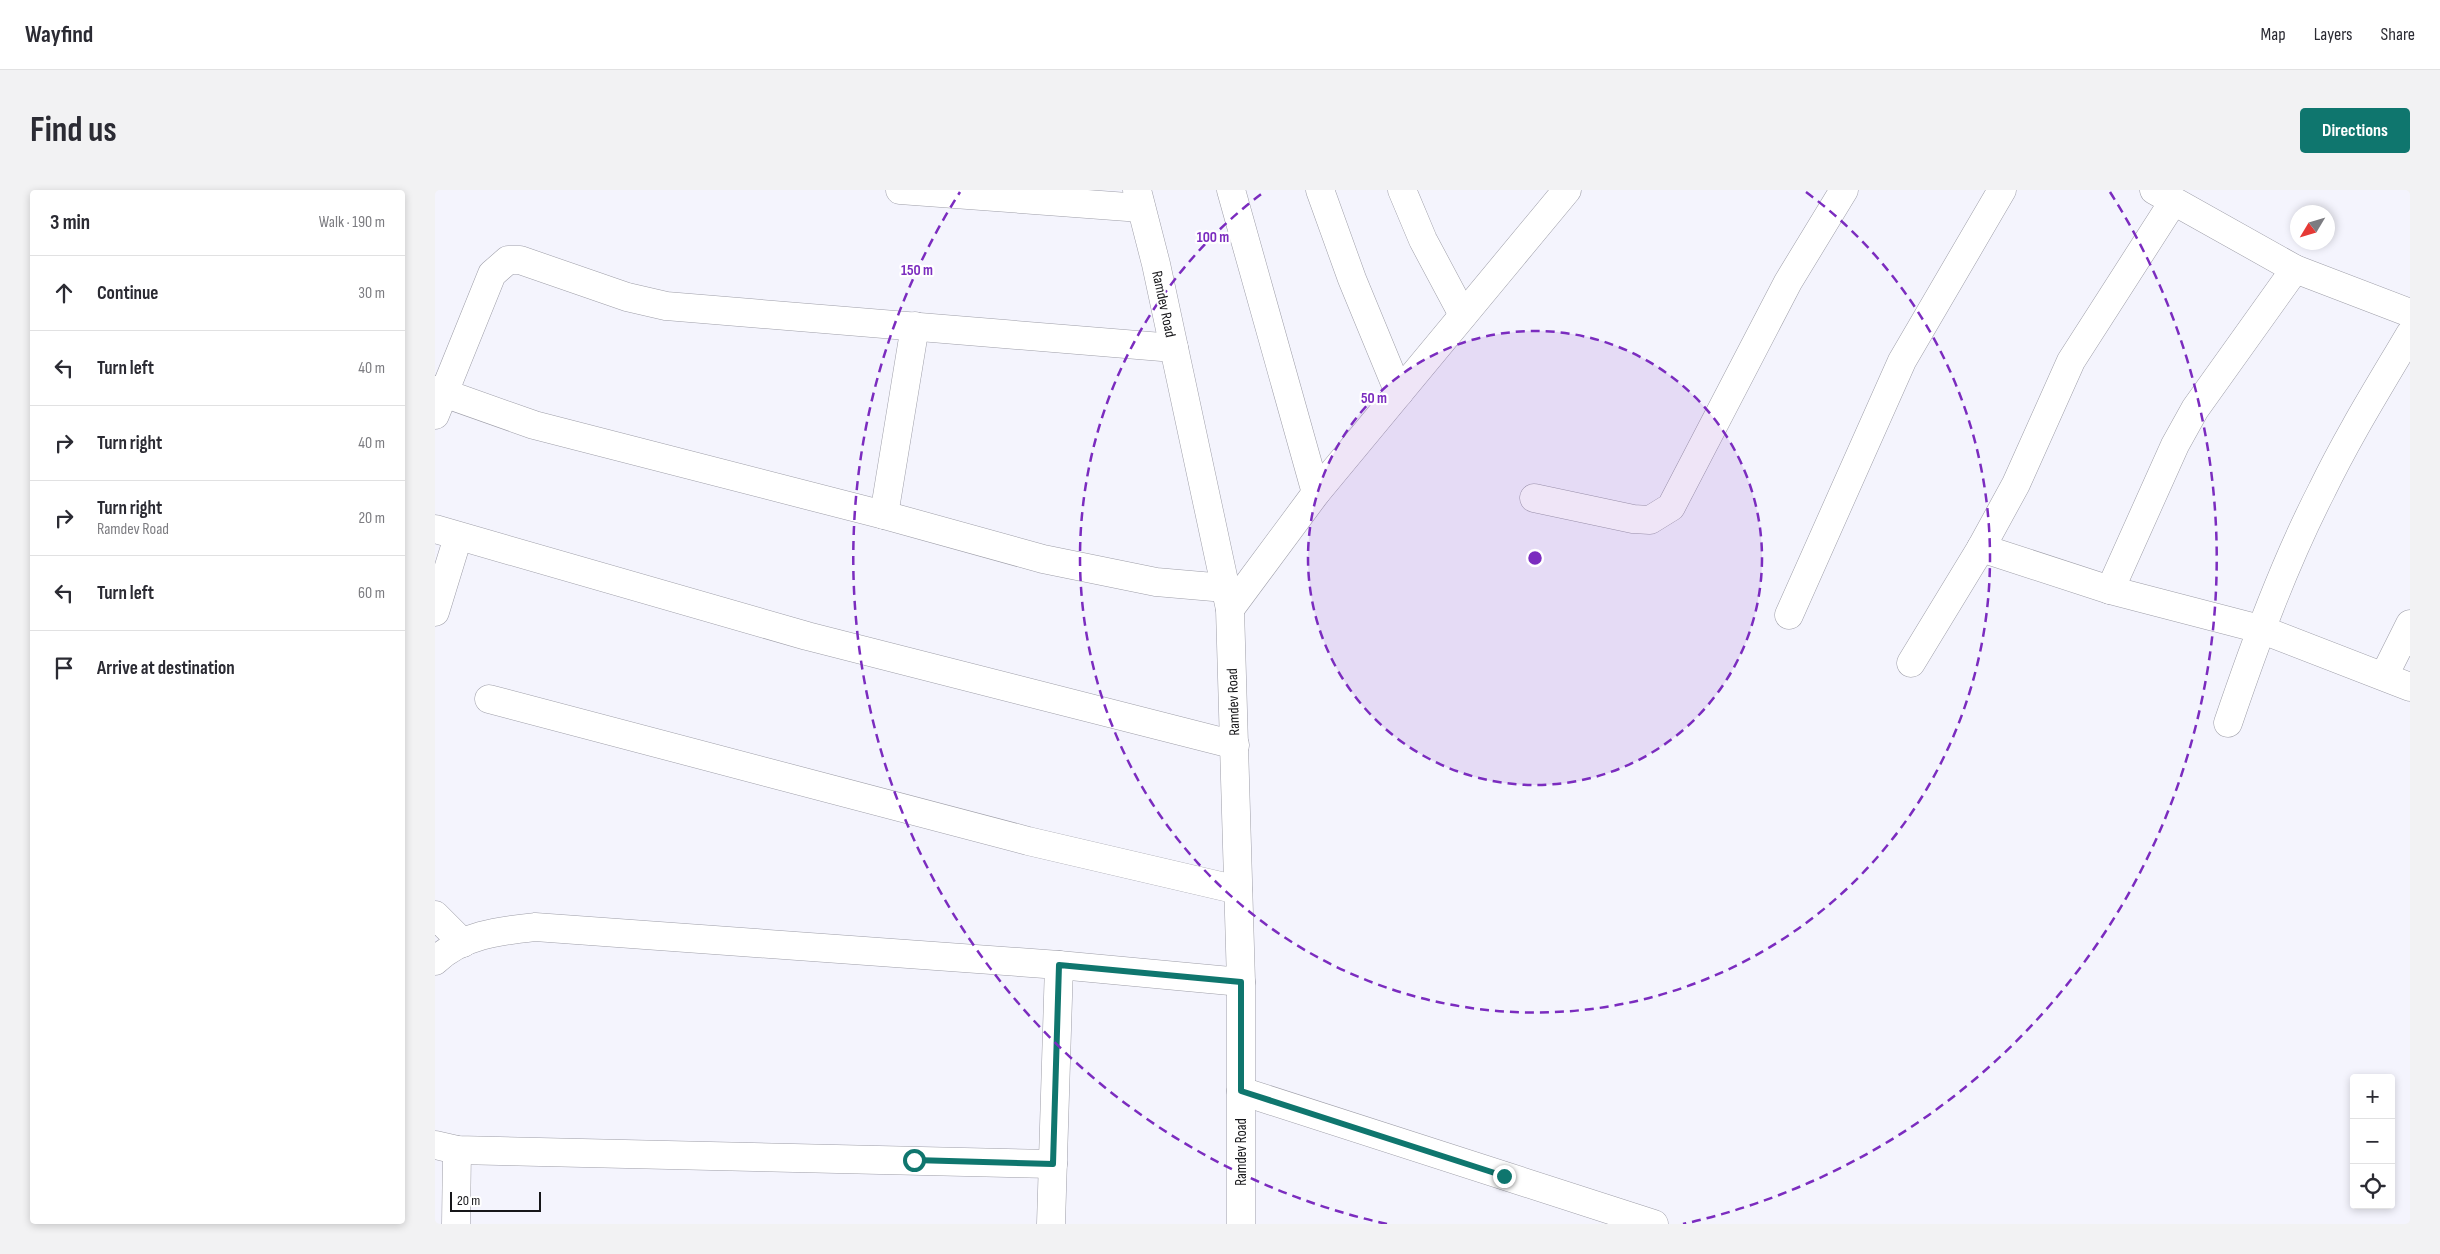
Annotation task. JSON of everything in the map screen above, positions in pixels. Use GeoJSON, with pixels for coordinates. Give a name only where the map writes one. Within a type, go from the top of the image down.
{"type":"FeatureCollection","features":[{"type":"Feature","properties":{"kind":"street"},"geometry":{"type":"LineString","coordinates":[[901,190],[1139,199]]}},
{"type":"Feature","properties":{"kind":"street"},"geometry":{"type":"LineString","coordinates":[[1231,190],[1316,493]]}},
{"type":"Feature","properties":{"kind":"street"},"geometry":{"type":"LineString","coordinates":[[1319,190],[1352,279],[1399,393]]}},
{"type":"Feature","properties":{"kind":"street"},"geometry":{"type":"LineString","coordinates":[[1402,190],[1406,205],[1423,240],[1463,315]]}},
{"type":"Feature","properties":{"kind":"street"},"geometry":{"type":"LineString","coordinates":[[1173,348],[666,306],[627,296],[520,260],[508,260],[492,274],[438,400],[883,515],[1043,560],[1156,582],[1227,599],[1567,190]]}},
{"type":"Feature","properties":{"kind":"street"},"geometry":{"type":"LineString","coordinates":[[1534,498],[1633,519],[1650,520],[1671,507],[1788,282],[1844,190]]}},
{"type":"Feature","properties":{"kind":"street"},"geometry":{"type":"LineString","coordinates":[[1789,615],[1902,361],[2002,190]]}},
{"type":"Feature","properties":{"kind":"street"},"geometry":{"type":"LineString","coordinates":[[1911,663],[1981,548],[2016,484],[2071,361],[2164,196],[2295,269],[2410,313]]}},
{"type":"Feature","properties":{"kind":"street","name":"Ramdev Road"},"geometry":{"type":"LineString","coordinates":[[1139,199],[1227,599],[1235,745],[1241,982],[1241,1224]]}},
{"type":"Feature","properties":{"kind":"street"},"geometry":{"type":"LineString","coordinates":[[2110,590],[2175,445],[2191,417],[2295,269]]}},
{"type":"Feature","properties":{"kind":"street"},"geometry":{"type":"LineString","coordinates":[[883,515],[915,326]]}},
{"type":"Feature","properties":{"kind":"street"},"geometry":{"type":"LineString","coordinates":[[2228,723],[2261,629],[2320,492],[2345,444],[2410,334]]}},
{"type":"Feature","properties":{"kind":"street"},"geometry":{"type":"LineString","coordinates":[[435,612],[447,533],[807,636],[1235,745]]}},
{"type":"Feature","properties":{"kind":"street"},"geometry":{"type":"LineString","coordinates":[[1981,548],[2110,590],[2261,629],[2410,687]]}},
{"type":"Feature","properties":{"kind":"street"},"geometry":{"type":"LineString","coordinates":[[2384,676],[2410,624]]}},
{"type":"Feature","properties":{"kind":"street"},"geometry":{"type":"LineString","coordinates":[[489,699],[1028,840],[1238,890]]}},
{"type":"Feature","properties":{"kind":"street"},"geometry":{"type":"LineString","coordinates":[[435,915],[463,943]]}},
{"type":"Feature","properties":{"kind":"street"},"geometry":{"type":"LineString","coordinates":[[435,961],[463,943],[489,932],[535,927],[1059,965],[1241,982]]}},
{"type":"Feature","properties":{"kind":"street"},"geometry":{"type":"LineString","coordinates":[[1051,1224],[1059,965]]}},
{"type":"Feature","properties":{"kind":"street"},"geometry":{"type":"LineString","coordinates":[[1241,1091],[1654,1224]]}},
{"type":"Feature","properties":{"kind":"street"},"geometry":{"type":"LineString","coordinates":[[456,1224],[446,1148],[1053,1164]]}},
{"type":"Feature","properties":{"kind":"route"},"geometry":{"type":"LineString","coordinates":[[914,1160],[1053,1164],[1059,965],[1241,982],[1241,1091],[1504,1176]]}}]}
